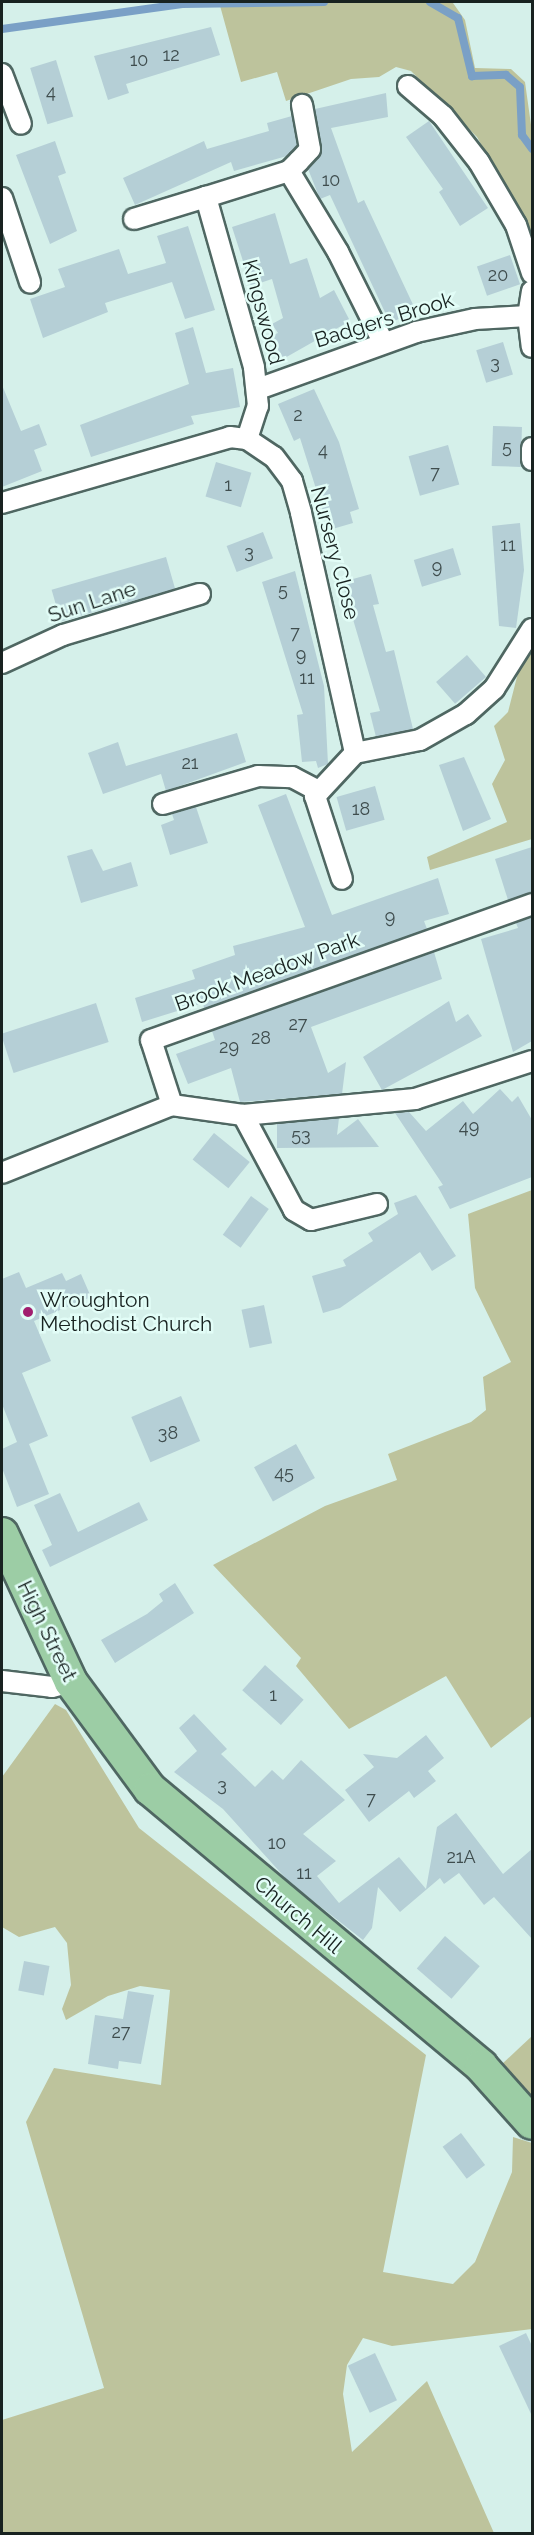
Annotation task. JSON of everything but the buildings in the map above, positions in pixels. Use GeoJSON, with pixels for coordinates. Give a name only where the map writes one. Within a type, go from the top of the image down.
{"type":"FeatureCollection","features":[{"type":"Feature","properties":{"kind":"main road","name":"High Street"},"geometry":{"type":"LineString","coordinates":[[2,1534],[74,1688]]}},
{"type":"Feature","properties":{"kind":"main road","name":"Church Hill"},"geometry":{"type":"LineString","coordinates":[[74,1688],[136,1772],[172,1809],[481,2066],[532,2123]]}},
{"type":"Feature","properties":{"kind":"street"},"geometry":{"type":"LineString","coordinates":[[2,74],[21,124]]}},
{"type":"Feature","properties":{"kind":"street"},"geometry":{"type":"LineString","coordinates":[[408,86],[443,116],[479,162],[516,225],[532,273]]}},
{"type":"Feature","properties":{"kind":"street"},"geometry":{"type":"LineString","coordinates":[[134,219],[289,171],[310,149],[302,105]]}},
{"type":"Feature","properties":{"kind":"street"},"geometry":{"type":"LineString","coordinates":[[289,171],[338,252],[383,342]]}},
{"type":"Feature","properties":{"kind":"street","name":"Kingswood"},"geometry":{"type":"LineString","coordinates":[[206,197],[258,389],[247,439]]}},
{"type":"Feature","properties":{"kind":"street"},"geometry":{"type":"LineString","coordinates":[[2,198],[30,282]]}},
{"type":"Feature","properties":{"kind":"street"},"geometry":{"type":"LineString","coordinates":[[532,291],[528,316],[532,348]]}},
{"type":"Feature","properties":{"kind":"street","name":"Badgers Brook"},"geometry":{"type":"LineString","coordinates":[[258,389],[383,342],[450,323],[528,316]]}},
{"type":"Feature","properties":{"kind":"street"},"geometry":{"type":"LineString","coordinates":[[2,503],[209,441],[247,439]]}},
{"type":"Feature","properties":{"kind":"street","name":"Nursery Close"},"geometry":{"type":"LineString","coordinates":[[247,439],[274,457],[292,482],[342,679],[356,753]]}},
{"type":"Feature","properties":{"kind":"street"},"geometry":{"type":"LineString","coordinates":[[532,448],[532,460]]}},
{"type":"Feature","properties":{"kind":"street","name":"Sun Lane"},"geometry":{"type":"LineString","coordinates":[[2,663],[63,636],[200,594]]}},
{"type":"Feature","properties":{"kind":"street"},"geometry":{"type":"LineString","coordinates":[[342,879],[315,802],[316,790],[356,753],[420,740],[466,714],[494,689],[532,629]]}},
{"type":"Feature","properties":{"kind":"street"},"geometry":{"type":"LineString","coordinates":[[163,804],[258,776],[292,777],[316,790]]}},
{"type":"Feature","properties":{"kind":"street","name":"Brook Meadow Park"},"geometry":{"type":"LineString","coordinates":[[172,1105],[151,1040],[532,904]]}},
{"type":"Feature","properties":{"kind":"street"},"geometry":{"type":"LineString","coordinates":[[2,1173],[172,1105],[243,1115],[415,1099],[532,1061]]}},
{"type":"Feature","properties":{"kind":"street"},"geometry":{"type":"LineString","coordinates":[[243,1115],[294,1210],[311,1220],[377,1204]]}},
{"type":"Feature","properties":{"kind":"street"},"geometry":{"type":"LineString","coordinates":[[2,1681],[25,1686],[74,1688]]}},
{"type":"Feature","properties":{"kind":"green space"},"geometry":{"type":"Polygon","coordinates":[[[219,2],[453,3],[465,20],[475,68],[511,69],[525,82],[532,132],[532,237],[477,137],[411,71],[396,67],[379,77],[351,79],[286,101],[277,72],[241,82],[219,2]]]}},
{"type":"Feature","properties":{"kind":"green space"},"geometry":{"type":"Polygon","coordinates":[[[532,653],[532,839],[430,870],[427,857],[507,822],[492,784],[505,760],[494,726],[508,712],[520,665],[532,653]]]}},
{"type":"Feature","properties":{"kind":"green space"},"geometry":{"type":"Polygon","coordinates":[[[532,1190],[532,1716],[491,1748],[446,1676],[349,1729],[296,1666],[301,1658],[213,1565],[325,1506],[397,1480],[388,1454],[471,1422],[486,1410],[483,1377],[511,1362],[475,1288],[468,1214],[532,1190]]]}},
{"type":"Feature","properties":{"kind":"green space"},"geometry":{"type":"Polygon","coordinates":[[[55,1704],[66,1710],[139,1828],[426,2055],[383,2272],[453,2284],[475,2262],[512,2172],[513,2137],[532,2143],[532,2329],[392,2346],[363,2338],[347,2365],[343,2394],[352,2452],[427,2381],[494,2533],[2,2533],[2,2420],[104,2388],[26,2122],[54,2068],[161,2085],[170,1990],[140,1986],[108,1996],[66,2020],[62,2009],[71,1985],[67,1943],[55,1927],[19,1937],[2,1927],[2,1777],[55,1704]]]}},
{"type":"Feature","properties":{"kind":"green space"},"geometry":{"type":"Polygon","coordinates":[[[532,2036],[532,2106],[501,2065],[532,2036]]]}},
{"type":"Feature","properties":{"kind":"waterway"},"geometry":{"type":"LineString","coordinates":[[2,29],[182,4],[324,2]]}},
{"type":"Feature","properties":{"kind":"waterway"},"geometry":{"type":"LineString","coordinates":[[430,2],[458,18],[472,76],[506,75],[520,87],[522,135],[532,149]]}},
{"type":"Feature","properties":{"kind":"place","name":"Wroughton Methodist Church"},"geometry":{"type":"Point","coordinates":[28,1312]}}]}
